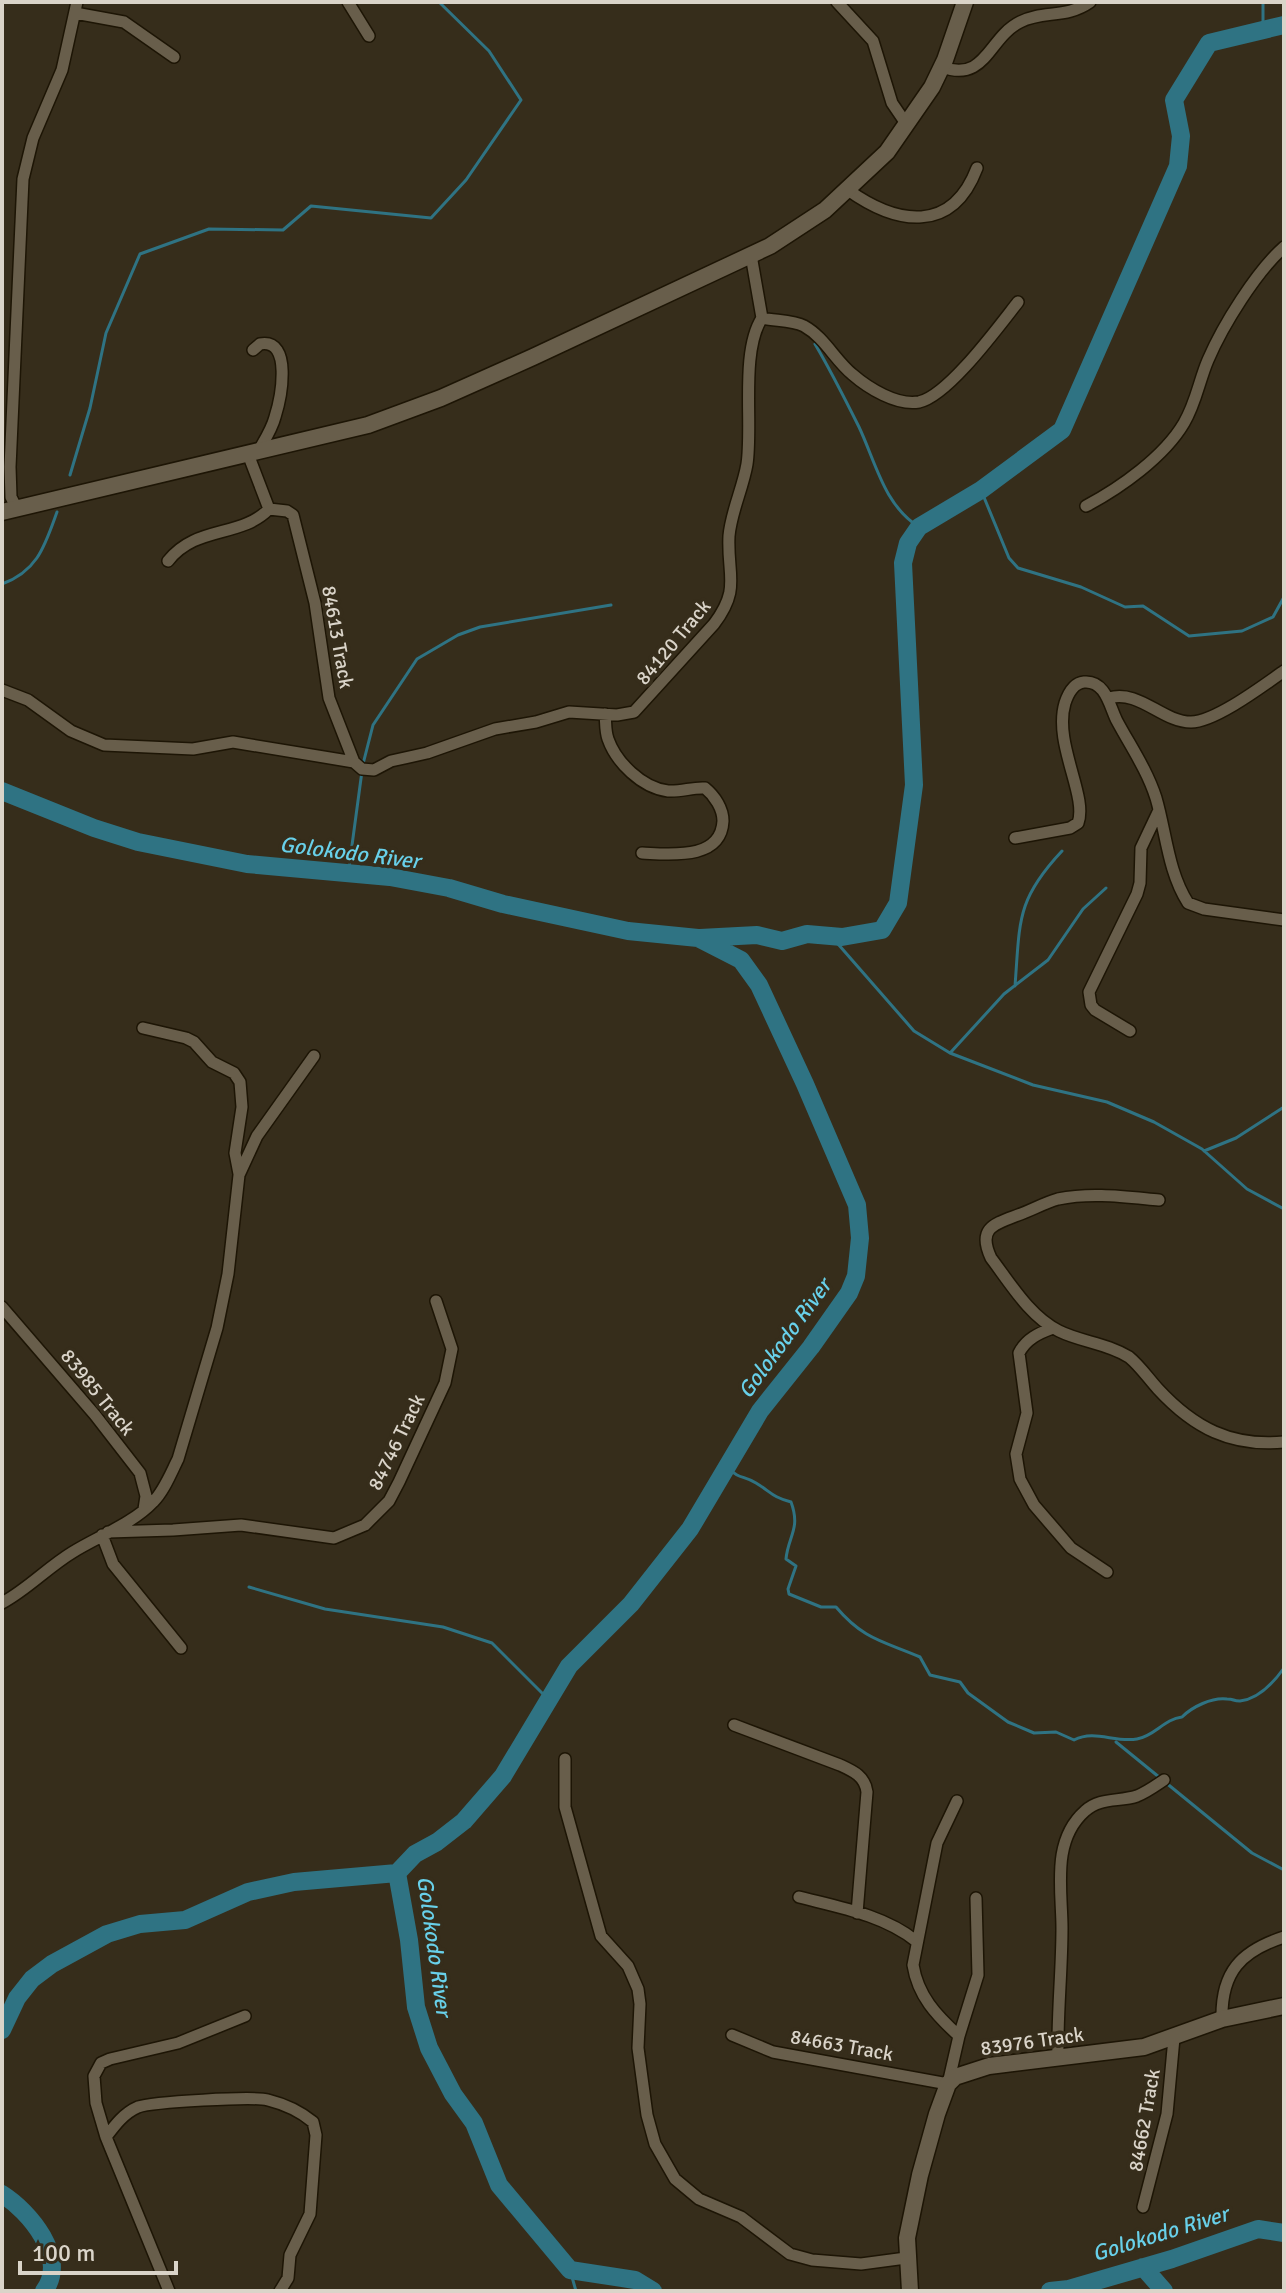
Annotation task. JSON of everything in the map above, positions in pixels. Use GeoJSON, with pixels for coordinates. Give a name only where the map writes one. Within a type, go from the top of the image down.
{"type":"FeatureCollection","features":[{"type":"Feature","properties":{"kind":"street"},"geometry":{"type":"LineString","coordinates":[[348,2],[369,36]]}},
{"type":"Feature","properties":{"kind":"street"},"geometry":{"type":"LineString","coordinates":[[837,2],[873,41],[892,103],[907,125]]}},
{"type":"Feature","properties":{"kind":"street"},"geometry":{"type":"LineString","coordinates":[[174,57],[124,22],[76,8],[62,70],[33,138],[23,179],[13,350],[9,511],[368,425],[441,398],[751,255],[802,226],[848,190],[887,152],[942,67],[965,2]]}},
{"type":"Feature","properties":{"kind":"street"},"geometry":{"type":"LineString","coordinates":[[942,67],[956,72],[973,68],[985,59],[999,37],[1020,21],[1073,11],[1090,2]]}},
{"type":"Feature","properties":{"kind":"street"},"geometry":{"type":"LineString","coordinates":[[848,190],[868,205],[886,213],[919,218],[934,216],[954,204],[977,168]]}},
{"type":"Feature","properties":{"kind":"street"},"geometry":{"type":"LineString","coordinates":[[1086,506],[1120,487],[1182,426],[1195,403],[1207,363],[1221,332],[1269,261],[1284,247]]}},
{"type":"Feature","properties":{"kind":"street","name":"84120 Track"},"geometry":{"type":"LineString","coordinates":[[2,690],[28,700],[71,731],[104,745],[193,749],[233,742],[354,762],[362,769],[374,770],[391,761],[427,753],[495,729],[569,712],[625,715],[643,705],[714,624],[729,601],[732,578],[729,534],[746,467],[749,372],[757,327],[762,318],[751,255]]}},
{"type":"Feature","properties":{"kind":"street"},"geometry":{"type":"LineString","coordinates":[[762,318],[803,326],[866,385],[888,396],[916,402],[937,391],[964,366],[1018,302]]}},
{"type":"Feature","properties":{"kind":"street"},"geometry":{"type":"LineString","coordinates":[[168,561],[187,543],[252,523],[269,509],[253,453],[274,421],[281,356],[271,343],[260,344],[253,350]]}},
{"type":"Feature","properties":{"kind":"street","name":"84613 Track"},"geometry":{"type":"LineString","coordinates":[[269,509],[279,509],[293,515],[315,603],[329,698],[354,762]]}},
{"type":"Feature","properties":{"kind":"street"},"geometry":{"type":"LineString","coordinates":[[1109,698],[1128,697],[1181,721],[1195,722],[1225,709],[1284,671]]}},
{"type":"Feature","properties":{"kind":"street"},"geometry":{"type":"LineString","coordinates":[[1015,838],[1070,828],[1078,823],[1079,806],[1061,726],[1064,706],[1072,688],[1083,682],[1095,685],[1109,698],[1117,722],[1140,759],[1159,810],[1175,878],[1188,903],[1204,909],[1284,920]]}},
{"type":"Feature","properties":{"kind":"street"},"geometry":{"type":"LineString","coordinates":[[605,714],[607,736],[614,753],[630,771],[646,784],[660,789],[705,788],[721,810],[722,826],[709,847],[688,853],[642,853]]}},
{"type":"Feature","properties":{"kind":"street"},"geometry":{"type":"LineString","coordinates":[[1130,1031],[1095,1010],[1089,992],[1137,894],[1141,848],[1159,810]]}},
{"type":"Feature","properties":{"kind":"street"},"geometry":{"type":"LineString","coordinates":[[2,1603],[29,1587],[70,1554],[154,1502],[178,1459],[217,1328],[228,1274],[239,1175],[235,1153],[242,1107],[240,1082],[234,1073],[212,1062],[194,1042],[174,1034],[143,1028]]}},
{"type":"Feature","properties":{"kind":"street"},"geometry":{"type":"LineString","coordinates":[[239,1175],[257,1136],[314,1056]]}},
{"type":"Feature","properties":{"kind":"street"},"geometry":{"type":"LineString","coordinates":[[1159,1200],[1099,1195],[1061,1199],[1000,1219],[993,1226],[986,1243],[991,1258],[1030,1307],[1053,1328],[1129,1357],[1192,1420],[1224,1437],[1248,1444],[1284,1442]]}},
{"type":"Feature","properties":{"kind":"street","name":"84746 Track"},"geometry":{"type":"LineString","coordinates":[[105,1534],[241,1525],[334,1538],[365,1525],[389,1501],[445,1383],[452,1349],[436,1301]]}},
{"type":"Feature","properties":{"kind":"street","name":"83985 Track"},"geometry":{"type":"LineString","coordinates":[[2,1307],[95,1415],[140,1473],[146,1496],[144,1509]]}},
{"type":"Feature","properties":{"kind":"street"},"geometry":{"type":"LineString","coordinates":[[1053,1328],[1034,1336],[1019,1353],[1027,1413],[1017,1446],[1016,1466],[1034,1505],[1051,1527],[1071,1548],[1107,1572]]}},
{"type":"Feature","properties":{"kind":"street"},"geometry":{"type":"LineString","coordinates":[[105,1534],[113,1564],[181,1648]]}},
{"type":"Feature","properties":{"kind":"street"},"geometry":{"type":"LineString","coordinates":[[734,1725],[840,1765],[864,1780],[866,1801],[857,1913]]}},
{"type":"Feature","properties":{"kind":"street"},"geometry":{"type":"LineString","coordinates":[[565,1759],[565,1807],[601,1936],[628,1966],[638,1989],[638,2032],[647,2115],[655,2144],[675,2179],[686,2190],[714,2207],[741,2217],[790,2254],[812,2260],[861,2264],[906,2258]]}},
{"type":"Feature","properties":{"kind":"street"},"geometry":{"type":"LineString","coordinates":[[1058,2058],[1062,1928],[1059,1880],[1064,1848],[1073,1825],[1098,1802],[1135,1796],[1164,1780]]}},
{"type":"Feature","properties":{"kind":"street"},"geometry":{"type":"LineString","coordinates":[[957,1801],[937,1843],[913,1965],[915,1980],[924,1999],[959,2036]]}},
{"type":"Feature","properties":{"kind":"street"},"geometry":{"type":"LineString","coordinates":[[799,1897],[895,1927],[916,1941]]}},
{"type":"Feature","properties":{"kind":"street"},"geometry":{"type":"LineString","coordinates":[[910,2291],[907,2238],[920,2175],[978,1975],[976,1898]]}},
{"type":"Feature","properties":{"kind":"street"},"geometry":{"type":"LineString","coordinates":[[1222,2019],[1225,1985],[1238,1963],[1253,1949],[1284,1937]]}},
{"type":"Feature","properties":{"kind":"street","name":"83976 Track"},"geometry":{"type":"LineString","coordinates":[[948,2084],[961,2074],[989,2066],[1144,2047],[1222,2019],[1284,2006]]}},
{"type":"Feature","properties":{"kind":"street"},"geometry":{"type":"LineString","coordinates":[[169,2291],[106,2137],[93,2085],[94,2076],[101,2063],[178,2043],[245,2016]]}},
{"type":"Feature","properties":{"kind":"street","name":"84663 Track"},"geometry":{"type":"LineString","coordinates":[[732,2035],[773,2052],[948,2084]]}},
{"type":"Feature","properties":{"kind":"street","name":"84662 Track"},"geometry":{"type":"LineString","coordinates":[[1143,2207],[1167,2114],[1174,2038]]}},
{"type":"Feature","properties":{"kind":"street"},"geometry":{"type":"LineString","coordinates":[[106,2137],[128,2112],[140,2106],[159,2104],[260,2099],[282,2105],[313,2122],[316,2135],[310,2214],[290,2255],[288,2278],[280,2291]]}},
{"type":"Feature","properties":{"kind":"waterway"},"geometry":{"type":"LineString","coordinates":[[70,475],[90,408],[106,333],[140,254],[209,229],[283,230],[311,206],[431,218],[466,180],[521,100],[489,51],[439,2]]}},
{"type":"Feature","properties":{"kind":"waterway"},"geometry":{"type":"LineString","coordinates":[[1263,2],[1263,30]]}},
{"type":"Feature","properties":{"kind":"waterway"},"geometry":{"type":"LineString","coordinates":[[700,938],[757,935],[782,941],[807,934],[842,937],[882,930],[898,903],[914,785],[903,563],[908,543],[919,527],[981,490],[1062,430],[1178,166],[1181,136],[1174,100],[1209,43],[1284,25]]}},
{"type":"Feature","properties":{"kind":"waterway"},"geometry":{"type":"LineString","coordinates":[[815,344],[859,427],[889,495],[907,518],[919,527]]}},
{"type":"Feature","properties":{"kind":"waterway"},"geometry":{"type":"LineString","coordinates":[[981,490],[1009,558],[1018,568],[1081,587],[1125,607],[1143,606],[1189,636],[1242,631],[1273,617],[1284,597]]}},
{"type":"Feature","properties":{"kind":"waterway"},"geometry":{"type":"LineString","coordinates":[[2,584],[14,579],[32,564],[44,546],[57,512]]}},
{"type":"Feature","properties":{"kind":"waterway"},"geometry":{"type":"LineString","coordinates":[[363,764],[373,725],[417,659],[458,635],[480,627],[611,605]]}},
{"type":"Feature","properties":{"kind":"waterway"},"geometry":{"type":"LineString","coordinates":[[348,875],[362,771]]}},
{"type":"Feature","properties":{"kind":"waterway","name":"Golokodo River"},"geometry":{"type":"LineString","coordinates":[[2,791],[138,842],[247,864],[390,877],[628,931],[698,938],[741,960],[759,985],[805,1084],[857,1205],[860,1238],[856,1276],[849,1293],[760,1411],[690,1529],[631,1604],[569,1666],[503,1776],[464,1821],[415,1854],[397,1873],[409,1940],[416,2007],[429,2048],[453,2094],[474,2123],[499,2185],[570,2270],[635,2280],[653,2291]]}},
{"type":"Feature","properties":{"kind":"waterway"},"geometry":{"type":"LineString","coordinates":[[1015,986],[1023,912],[1036,884],[1062,851]]}},
{"type":"Feature","properties":{"kind":"waterway"},"geometry":{"type":"LineString","coordinates":[[951,1052],[1004,994],[1048,960],[1083,909],[1106,888]]}},
{"type":"Feature","properties":{"kind":"waterway"},"geometry":{"type":"LineString","coordinates":[[831,936],[914,1031],[950,1053],[1033,1085],[1107,1102],[1154,1122],[1202,1149],[1247,1189],[1284,1209]]}},
{"type":"Feature","properties":{"kind":"waterway"},"geometry":{"type":"LineString","coordinates":[[1204,1151],[1236,1138],[1284,1107]]}},
{"type":"Feature","properties":{"kind":"waterway"},"geometry":{"type":"LineString","coordinates":[[727,1467],[791,1502],[795,1519],[786,1559],[796,1566],[789,1594],[821,1607],[836,1607],[865,1633],[920,1657],[930,1675],[960,1682],[968,1693],[1008,1722],[1034,1733],[1056,1732],[1074,1740],[1089,1736],[1137,1739],[1209,1701],[1247,1700],[1271,1684],[1284,1668]]}},
{"type":"Feature","properties":{"kind":"waterway"},"geometry":{"type":"LineString","coordinates":[[249,1587],[325,1609],[443,1627],[492,1643],[548,1699]]}},
{"type":"Feature","properties":{"kind":"waterway"},"geometry":{"type":"LineString","coordinates":[[1116,1742],[1159,1777]]}},
{"type":"Feature","properties":{"kind":"waterway"},"geometry":{"type":"LineString","coordinates":[[1165,1782],[1252,1853],[1284,1870]]}},
{"type":"Feature","properties":{"kind":"waterway"},"geometry":{"type":"LineString","coordinates":[[2,2030],[17,1998],[32,1979],[52,1964],[107,1934],[140,1924],[185,1920],[248,1892],[294,1882],[397,1873]]}},
{"type":"Feature","properties":{"kind":"waterway"},"geometry":{"type":"LineString","coordinates":[[2,2194],[34,2223],[49,2250],[52,2264],[44,2291]]}},
{"type":"Feature","properties":{"kind":"waterway","name":"Golokodo River"},"geometry":{"type":"LineString","coordinates":[[1050,2291],[1069,2289],[1172,2259],[1258,2229],[1284,2233]]}},
{"type":"Feature","properties":{"kind":"waterway"},"geometry":{"type":"LineString","coordinates":[[1143,2267],[1164,2291]]}},
{"type":"Feature","properties":{"kind":"waterway"},"geometry":{"type":"LineString","coordinates":[[570,2270],[576,2291]]}}]}
